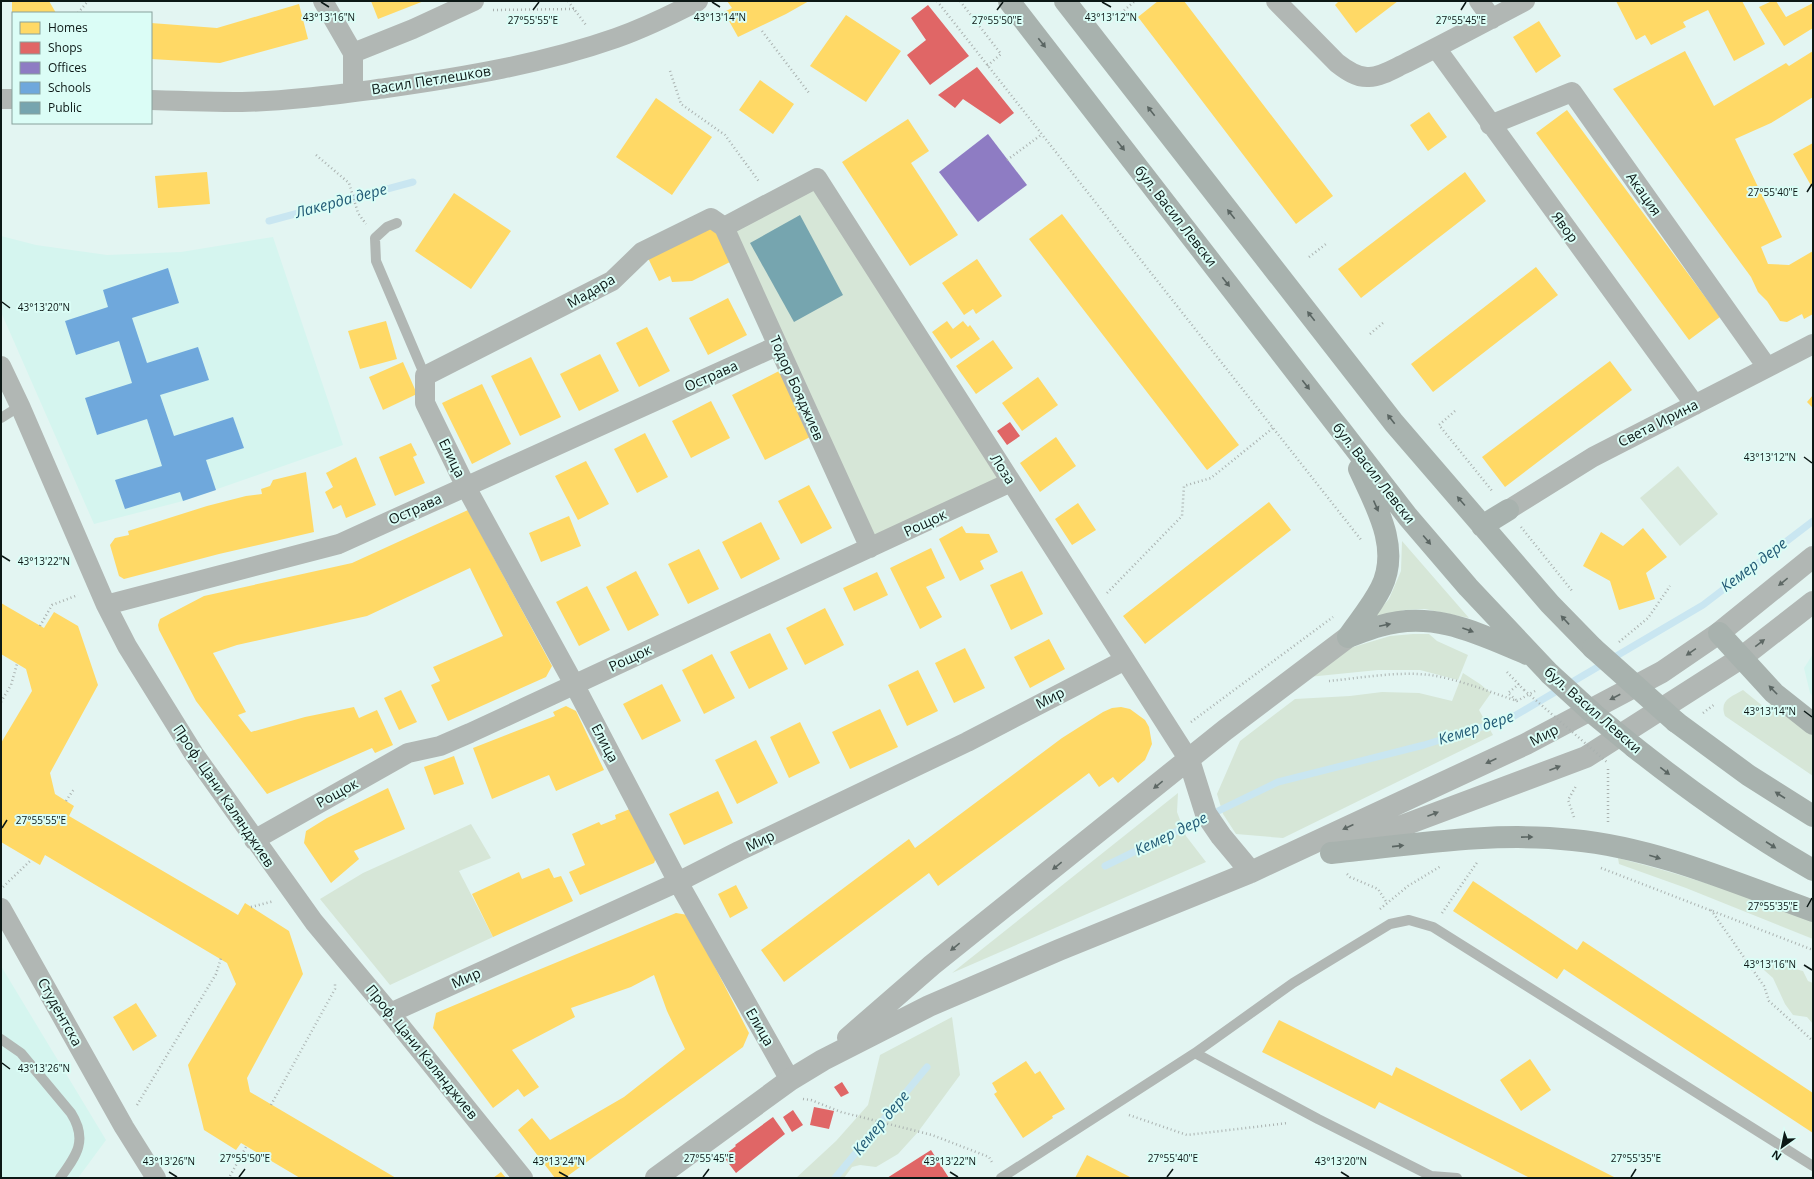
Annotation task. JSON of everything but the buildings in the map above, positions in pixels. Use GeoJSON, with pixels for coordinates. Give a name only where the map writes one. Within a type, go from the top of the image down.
{"type":"FeatureCollection","features":[{"type":"Feature","properties":{"kind":"highway","name":"бул. Васил Левски"},"geometry":{"type":"LineString","coordinates":[[1009,1],[1343,432],[1380,482],[1468,588],[1550,674],[1595,715],[1634,747],[1721,812],[1780,851],[1813,870]]}},
{"type":"Feature","properties":{"kind":"highway"},"geometry":{"type":"LineString","coordinates":[[1065,1],[1394,423],[1550,604],[1593,648],[1676,722],[1748,774],[1813,816]]}},
{"type":"Feature","properties":{"kind":"highway"},"geometry":{"type":"LineString","coordinates":[[1343,432],[1381,517],[1386,532],[1387,543],[1387,571],[1381,588],[1348,637]]}},
{"type":"Feature","properties":{"kind":"highway"},"geometry":{"type":"LineString","coordinates":[[1482,526],[1508,510]]}},
{"type":"Feature","properties":{"kind":"highway"},"geometry":{"type":"LineString","coordinates":[[1348,637],[1381,626],[1402,622],[1431,621],[1447,623],[1466,629],[1535,658]]}},
{"type":"Feature","properties":{"kind":"highway"},"geometry":{"type":"LineString","coordinates":[[1719,633],[1774,693],[1813,724]]}},
{"type":"Feature","properties":{"kind":"highway"},"geometry":{"type":"LineString","coordinates":[[1331,853],[1488,838],[1540,837],[1574,840],[1631,850],[1708,873],[1813,911]]}},
{"type":"Feature","properties":{"kind":"street"},"geometry":{"type":"LineString","coordinates":[[323,1],[353,53],[353,92]]}},
{"type":"Feature","properties":{"kind":"street"},"geometry":{"type":"LineString","coordinates":[[353,53],[474,1]]}},
{"type":"Feature","properties":{"kind":"street","name":"Васил Петлешков"},"geometry":{"type":"LineString","coordinates":[[152,100],[242,102],[353,92],[484,72],[573,52],[659,21],[698,1]]}},
{"type":"Feature","properties":{"kind":"street"},"geometry":{"type":"LineString","coordinates":[[1276,1],[1337,63],[1346,70],[1358,76],[1370,78],[1384,73],[1436,48],[1525,1]]}},
{"type":"Feature","properties":{"kind":"street"},"geometry":{"type":"LineString","coordinates":[[1479,1],[1492,19]]}},
{"type":"Feature","properties":{"kind":"street","name":"Явор"},"geometry":{"type":"LineString","coordinates":[[1436,48],[1490,125],[1695,405]]}},
{"type":"Feature","properties":{"kind":"street","name":"Акация"},"geometry":{"type":"LineString","coordinates":[[1490,125],[1572,92],[1767,367]]}},
{"type":"Feature","properties":{"kind":"street"},"geometry":{"type":"LineString","coordinates":[[1,99],[12,99]]}},
{"type":"Feature","properties":{"kind":"street","name":"Лоза"},"geometry":{"type":"LineString","coordinates":[[774,201],[817,178],[1188,760]]}},
{"type":"Feature","properties":{"kind":"street"},"geometry":{"type":"LineString","coordinates":[[724,227],[774,201]]}},
{"type":"Feature","properties":{"kind":"street","name":"Мадара"},"geometry":{"type":"LineString","coordinates":[[425,376],[612,281],[642,252],[711,218],[724,227]]}},
{"type":"Feature","properties":{"kind":"street","name":"Тодор Бояджиев"},"geometry":{"type":"LineString","coordinates":[[724,227],[870,548]]}},
{"type":"Feature","properties":{"kind":"street","name":"Света Ирина"},"geometry":{"type":"LineString","coordinates":[[1508,510],[1593,457],[1813,344]]}},
{"type":"Feature","properties":{"kind":"street","name":"Острава"},"geometry":{"type":"LineString","coordinates":[[102,596],[339,544],[778,346]]}},
{"type":"Feature","properties":{"kind":"street","name":"Проф. Цани Калянджиев"},"geometry":{"type":"LineString","coordinates":[[1,366],[20,406],[102,596],[127,646],[194,754],[300,904],[523,1178]]}},
{"type":"Feature","properties":{"kind":"street","name":"Елица"},"geometry":{"type":"LineString","coordinates":[[425,376],[425,403],[466,487],[574,684],[678,882],[790,1080]]}},
{"type":"Feature","properties":{"kind":"street","name":"Рощок"},"geometry":{"type":"LineString","coordinates":[[254,840],[408,753],[440,746],[1011,482]]}},
{"type":"Feature","properties":{"kind":"street","name":"Мир"},"geometry":{"type":"LineString","coordinates":[[656,1178],[790,1080],[823,1060],[929,1006],[1059,950],[1251,872],[1526,744],[1662,672],[1719,633],[1813,557]]}},
{"type":"Feature","properties":{"kind":"street","name":"Мир"},"geometry":{"type":"LineString","coordinates":[[1251,872],[1331,853],[1586,757],[1741,658],[1813,602]]}},
{"type":"Feature","properties":{"kind":"street","name":"Мир"},"geometry":{"type":"LineString","coordinates":[[823,1060],[932,966],[1188,760],[1348,637]]}},
{"type":"Feature","properties":{"kind":"street","name":"Мир"},"geometry":{"type":"LineString","coordinates":[[390,1013],[678,882],[739,851],[967,742],[1125,660]]}},
{"type":"Feature","properties":{"kind":"street"},"geometry":{"type":"LineString","coordinates":[[1188,760],[1206,814],[1221,836],[1251,872]]}},
{"type":"Feature","properties":{"kind":"street","name":"Студентска"},"geometry":{"type":"LineString","coordinates":[[1,908],[124,1127],[156,1178]]}},
{"type":"Feature","properties":{"kind":"lane"},"geometry":{"type":"LineString","coordinates":[[397,223],[387,228],[375,238],[376,261],[425,376]]}},
{"type":"Feature","properties":{"kind":"lane"},"geometry":{"type":"LineString","coordinates":[[1,418],[20,406]]}},
{"type":"Feature","properties":{"kind":"lane"},"geometry":{"type":"LineString","coordinates":[[1002,1178],[1195,1053],[1293,983],[1390,924],[1409,920],[1433,926],[1813,1166]]}},
{"type":"Feature","properties":{"kind":"lane"},"geometry":{"type":"LineString","coordinates":[[1,1039],[21,1053],[77,1122],[80,1132],[80,1142],[77,1152],[60,1178]]}},
{"type":"Feature","properties":{"kind":"lane"},"geometry":{"type":"LineString","coordinates":[[1195,1053],[1318,1119],[1431,1176],[1457,1178]]}},
{"type":"Feature","properties":{"kind":"path"},"geometry":{"type":"LineString","coordinates":[[79,12],[88,1]]}},
{"type":"Feature","properties":{"kind":"path"},"geometry":{"type":"LineString","coordinates":[[568,1],[599,43]]}},
{"type":"Feature","properties":{"kind":"path"},"geometry":{"type":"LineString","coordinates":[[937,1],[1363,542]]}},
{"type":"Feature","properties":{"kind":"path"},"geometry":{"type":"LineString","coordinates":[[960,1],[1001,54],[987,66]]}},
{"type":"Feature","properties":{"kind":"path"},"geometry":{"type":"LineString","coordinates":[[1120,13],[1135,1]]}},
{"type":"Feature","properties":{"kind":"path"},"geometry":{"type":"LineString","coordinates":[[456,10],[574,9]]}},
{"type":"Feature","properties":{"kind":"path"},"geometry":{"type":"LineString","coordinates":[[762,31],[809,93]]}},
{"type":"Feature","properties":{"kind":"path"},"geometry":{"type":"LineString","coordinates":[[670,71],[681,104],[725,135],[774,201]]}},
{"type":"Feature","properties":{"kind":"path"},"geometry":{"type":"LineString","coordinates":[[1007,160],[1042,135]]}},
{"type":"Feature","properties":{"kind":"path"},"geometry":{"type":"LineString","coordinates":[[316,155],[349,183],[358,212]]}},
{"type":"Feature","properties":{"kind":"path"},"geometry":{"type":"LineString","coordinates":[[1309,257],[1326,244]]}},
{"type":"Feature","properties":{"kind":"path"},"geometry":{"type":"LineString","coordinates":[[1370,334],[1383,323]]}},
{"type":"Feature","properties":{"kind":"path"},"geometry":{"type":"LineString","coordinates":[[1455,411],[1439,425],[1574,593]]}},
{"type":"Feature","properties":{"kind":"path"},"geometry":{"type":"LineString","coordinates":[[1110,590],[1182,516],[1184,486],[1211,478],[1273,428]]}},
{"type":"Feature","properties":{"kind":"path"},"geometry":{"type":"LineString","coordinates":[[1618,643],[1648,618],[1670,586]]}},
{"type":"Feature","properties":{"kind":"path"},"geometry":{"type":"LineString","coordinates":[[40,626],[52,605],[102,596]]}},
{"type":"Feature","properties":{"kind":"path"},"geometry":{"type":"LineString","coordinates":[[1173,736],[1335,616]]}},
{"type":"Feature","properties":{"kind":"path"},"geometry":{"type":"LineString","coordinates":[[1,702],[11,685],[17,664]]}},
{"type":"Feature","properties":{"kind":"path"},"geometry":{"type":"LineString","coordinates":[[1328,681],[1388,675],[1430,675],[1467,684],[1517,701],[1508,693],[1519,684]]}},
{"type":"Feature","properties":{"kind":"path"},"geometry":{"type":"LineString","coordinates":[[1524,690],[1608,763],[1608,834],[1600,868],[1813,950]]}},
{"type":"Feature","properties":{"kind":"path"},"geometry":{"type":"LineString","coordinates":[[1699,717],[1714,705]]}},
{"type":"Feature","properties":{"kind":"path"},"geometry":{"type":"LineString","coordinates":[[1576,822],[1568,800],[1588,768],[1586,757]]}},
{"type":"Feature","properties":{"kind":"path"},"geometry":{"type":"LineString","coordinates":[[66,801],[74,789]]}},
{"type":"Feature","properties":{"kind":"path"},"geometry":{"type":"LineString","coordinates":[[1331,853],[1350,877],[1378,889],[1387,903]]}},
{"type":"Feature","properties":{"kind":"path"},"geometry":{"type":"LineString","coordinates":[[1,888],[31,860]]}},
{"type":"Feature","properties":{"kind":"path"},"geometry":{"type":"LineString","coordinates":[[1433,926],[1471,869],[1479,860],[1472,861]]}},
{"type":"Feature","properties":{"kind":"path"},"geometry":{"type":"LineString","coordinates":[[1438,866],[1445,865]]}},
{"type":"Feature","properties":{"kind":"path"},"geometry":{"type":"LineString","coordinates":[[251,907],[278,900]]}},
{"type":"Feature","properties":{"kind":"path"},"geometry":{"type":"LineString","coordinates":[[1711,910],[1764,986],[1769,1001],[1813,1041]]}},
{"type":"Feature","properties":{"kind":"path"},"geometry":{"type":"LineString","coordinates":[[271,1105],[312,1034],[335,989],[334,947]]}},
{"type":"Feature","properties":{"kind":"path"},"geometry":{"type":"LineString","coordinates":[[124,1127],[216,974],[221,958]]}},
{"type":"Feature","properties":{"kind":"path"},"geometry":{"type":"LineString","coordinates":[[771,1093],[810,1100],[841,1112],[932,1135],[989,1158],[1002,1178]]}},
{"type":"Feature","properties":{"kind":"path"},"geometry":{"type":"LineString","coordinates":[[1110,1109],[1187,1135],[1318,1119]]}},
{"type":"Feature","properties":{"kind":"path"},"geometry":{"type":"LineString","coordinates":[[230,1176],[246,1146]]}},
{"type":"Feature","properties":{"kind":"shaded area"},"geometry":{"type":"Polygon","coordinates":[[[817,178],[1011,482],[870,548],[724,227],[817,178]]]}},
{"type":"Feature","properties":{"kind":"shaded area"},"geometry":{"type":"Polygon","coordinates":[[[1,236],[36,245],[107,255],[181,252],[273,237],[343,445],[183,501],[94,524],[1,312],[1,236]]]}},
{"type":"Feature","properties":{"kind":"shaded area"},"geometry":{"type":"Polygon","coordinates":[[[1678,466],[1718,514],[1680,546],[1640,498],[1678,466]]]}},
{"type":"Feature","properties":{"kind":"shaded area"},"geometry":{"type":"Polygon","coordinates":[[[1402,541],[1469,618],[1425,609],[1404,610],[1369,622],[1389,599],[1401,571],[1402,541]]]}},
{"type":"Feature","properties":{"kind":"shaded area"},"geometry":{"type":"Polygon","coordinates":[[[1429,634],[1437,641],[1468,655],[1458,680],[1420,670],[1378,670],[1308,677],[1350,648],[1390,636],[1429,634]]]}},
{"type":"Feature","properties":{"kind":"shaded area"},"geometry":{"type":"Polygon","coordinates":[[[1813,654],[1813,697],[1810,693],[1804,668],[1813,654]]]}},
{"type":"Feature","properties":{"kind":"shaded area"},"geometry":{"type":"Polygon","coordinates":[[[1463,673],[1491,693],[1479,710],[1493,735],[1283,838],[1236,834],[1223,814],[1217,794],[1240,741],[1295,699],[1350,696],[1382,692],[1419,693],[1452,701],[1463,673]]]}},
{"type":"Feature","properties":{"kind":"shaded area"},"geometry":{"type":"Polygon","coordinates":[[[1743,690],[1764,707],[1776,702],[1813,734],[1813,776],[1725,716],[1724,706],[1727,700],[1743,690]]]}},
{"type":"Feature","properties":{"kind":"shaded area"},"geometry":{"type":"Polygon","coordinates":[[[1178,793],[1177,812],[1186,836],[1206,862],[952,973],[1178,793]]]}},
{"type":"Feature","properties":{"kind":"shaded area"},"geometry":{"type":"Polygon","coordinates":[[[471,824],[491,858],[459,871],[493,937],[390,985],[320,899],[363,873],[471,824]]]}},
{"type":"Feature","properties":{"kind":"shaded area"},"geometry":{"type":"Polygon","coordinates":[[[1618,858],[1717,886],[1813,921],[1813,939],[1686,888],[1619,864],[1618,858]]]}},
{"type":"Feature","properties":{"kind":"shaded area"},"geometry":{"type":"Polygon","coordinates":[[[1755,962],[1768,962],[1803,971],[1808,981],[1813,983],[1813,1024],[1807,1017],[1793,1015],[1785,1004],[1773,978],[1755,962]]]}},
{"type":"Feature","properties":{"kind":"shaded area"},"geometry":{"type":"Polygon","coordinates":[[[1,966],[106,1140],[78,1178],[1,1178],[1,966]]]}},
{"type":"Feature","properties":{"kind":"shaded area"},"geometry":{"type":"Polygon","coordinates":[[[952,1017],[960,1075],[918,1132],[898,1154],[876,1167],[860,1165],[852,1167],[844,1178],[796,1178],[836,1141],[868,1105],[880,1055],[952,1017]]]}},
{"type":"Feature","properties":{"kind":"waterway","name":"Лакерда дере"},"geometry":{"type":"LineString","coordinates":[[269,221],[413,182]]}},
{"type":"Feature","properties":{"kind":"waterway","name":"Кемер дере"},"geometry":{"type":"LineString","coordinates":[[1105,866],[1278,782],[1424,745],[1511,718],[1703,605],[1813,521]]}},
{"type":"Feature","properties":{"kind":"waterway","name":"Кемер дере"},"geometry":{"type":"LineString","coordinates":[[835,1178],[927,1067]]}}]}
